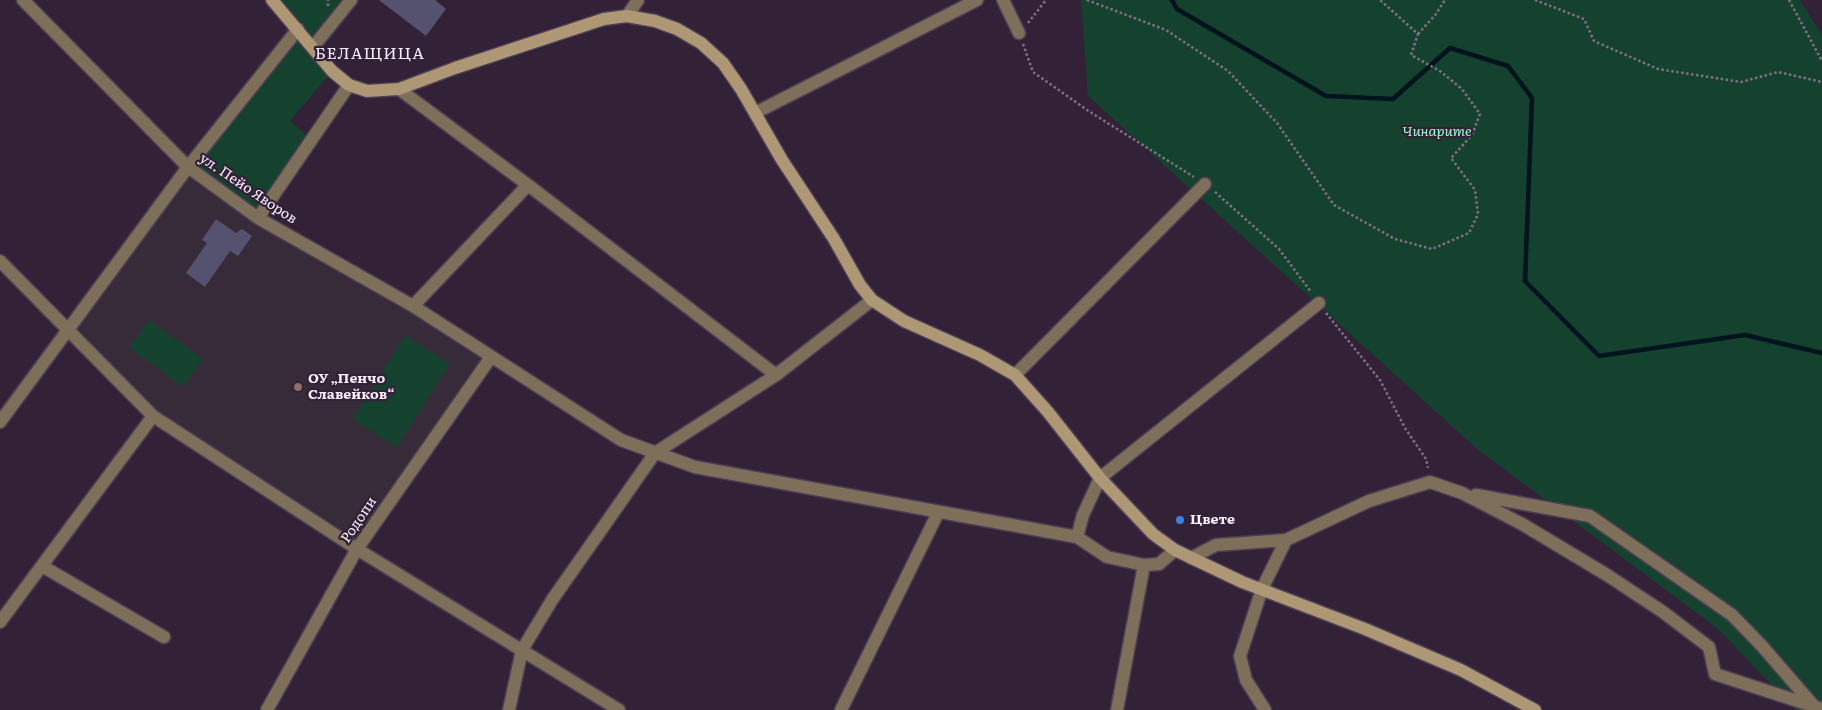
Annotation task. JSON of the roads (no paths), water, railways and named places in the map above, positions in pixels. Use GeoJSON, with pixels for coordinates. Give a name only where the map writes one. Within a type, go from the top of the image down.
{"type":"FeatureCollection","features":[{"type":"Feature","properties":{"kind":"street","name":"ул. Пейо Яворов"},"geometry":{"type":"LineString","coordinates":[[23,0],[188,167],[258,218],[413,306],[621,440],[695,467],[1077,537]]}},
{"type":"Feature","properties":{"kind":"street"},"geometry":{"type":"LineString","coordinates":[[272,0],[332,71],[349,84],[367,91],[399,89],[604,19],[627,16],[656,21],[677,29],[701,43],[723,63],[782,160],[834,239],[860,285],[872,300],[904,321],[980,355],[1015,375],[1048,412],[1100,478],[1153,534],[1174,550],[1262,589],[1365,629],[1461,670],[1535,710]]}},
{"type":"Feature","properties":{"kind":"street"},"geometry":{"type":"LineString","coordinates":[[312,47],[350,0]]}},
{"type":"Feature","properties":{"kind":"street"},"geometry":{"type":"LineString","coordinates":[[627,16],[638,0]]}},
{"type":"Feature","properties":{"kind":"street"},"geometry":{"type":"LineString","coordinates":[[755,113],[977,0]]}},
{"type":"Feature","properties":{"kind":"street"},"geometry":{"type":"LineString","coordinates":[[1003,0],[1019,33]]}},
{"type":"Feature","properties":{"kind":"street"},"geometry":{"type":"LineString","coordinates":[[0,422],[188,167],[298,29]]}},
{"type":"Feature","properties":{"kind":"street"},"geometry":{"type":"LineString","coordinates":[[258,218],[349,84]]}},
{"type":"Feature","properties":{"kind":"street"},"geometry":{"type":"LineString","coordinates":[[399,89],[776,375]]}},
{"type":"Feature","properties":{"kind":"street"},"geometry":{"type":"LineString","coordinates":[[1015,375],[1205,184]]}},
{"type":"Feature","properties":{"kind":"street"},"geometry":{"type":"LineString","coordinates":[[413,306],[528,185]]}},
{"type":"Feature","properties":{"kind":"street"},"geometry":{"type":"LineString","coordinates":[[0,261],[153,416],[357,550],[619,710]]}},
{"type":"Feature","properties":{"kind":"street"},"geometry":{"type":"LineString","coordinates":[[509,710],[522,650],[552,600],[655,453],[776,375],[872,300]]}},
{"type":"Feature","properties":{"kind":"street"},"geometry":{"type":"LineString","coordinates":[[1174,550],[1159,564],[1144,565],[1107,557],[1077,537],[1083,515],[1100,478],[1319,303]]}},
{"type":"Feature","properties":{"kind":"street","name":"Родопи"},"geometry":{"type":"LineString","coordinates":[[267,710],[357,550],[491,357]]}},
{"type":"Feature","properties":{"kind":"street"},"geometry":{"type":"LineString","coordinates":[[0,622],[153,416]]}},
{"type":"Feature","properties":{"kind":"street"},"geometry":{"type":"LineString","coordinates":[[1192,558],[1216,544],[1286,540],[1369,501],[1430,482],[1462,493],[1522,524],[1607,575],[1663,612],[1709,647],[1715,674],[1820,709]]}},
{"type":"Feature","properties":{"kind":"street"},"geometry":{"type":"LineString","coordinates":[[1462,493],[1590,516],[1732,616],[1762,646],[1811,704],[1820,709]]}},
{"type":"Feature","properties":{"kind":"street"},"geometry":{"type":"LineString","coordinates":[[841,710],[938,513]]}},
{"type":"Feature","properties":{"kind":"street"},"geometry":{"type":"LineString","coordinates":[[1265,710],[1246,680],[1240,656],[1262,589],[1286,540]]}},
{"type":"Feature","properties":{"kind":"street"},"geometry":{"type":"LineString","coordinates":[[1117,710],[1144,565]]}},
{"type":"Feature","properties":{"kind":"street"},"geometry":{"type":"LineString","coordinates":[[42,566],[164,637]]}},
{"type":"Feature","properties":{"kind":"waterway"},"geometry":{"type":"LineString","coordinates":[[1172,0],[1177,9],[1326,96],[1393,99],[1450,48],[1508,66],[1532,98],[1525,281],[1599,356],[1745,335],[1822,353]]}},
{"type":"Feature","properties":{"kind":"place","name":"ОУ „Пенчо Славейков“"},"geometry":{"type":"Point","coordinates":[298,387]}},
{"type":"Feature","properties":{"kind":"place","name":"Цвете"},"geometry":{"type":"Point","coordinates":[1180,520]}},
{"type":"Feature","properties":{"kind":"district","name":"БЕЛАЩИЦА"},"geometry":{"type":"Point","coordinates":[370,54]}},
{"type":"Feature","properties":{"kind":"park label","name":"Чинарите"},"geometry":{"type":"Point","coordinates":[1437,132]}}]}
